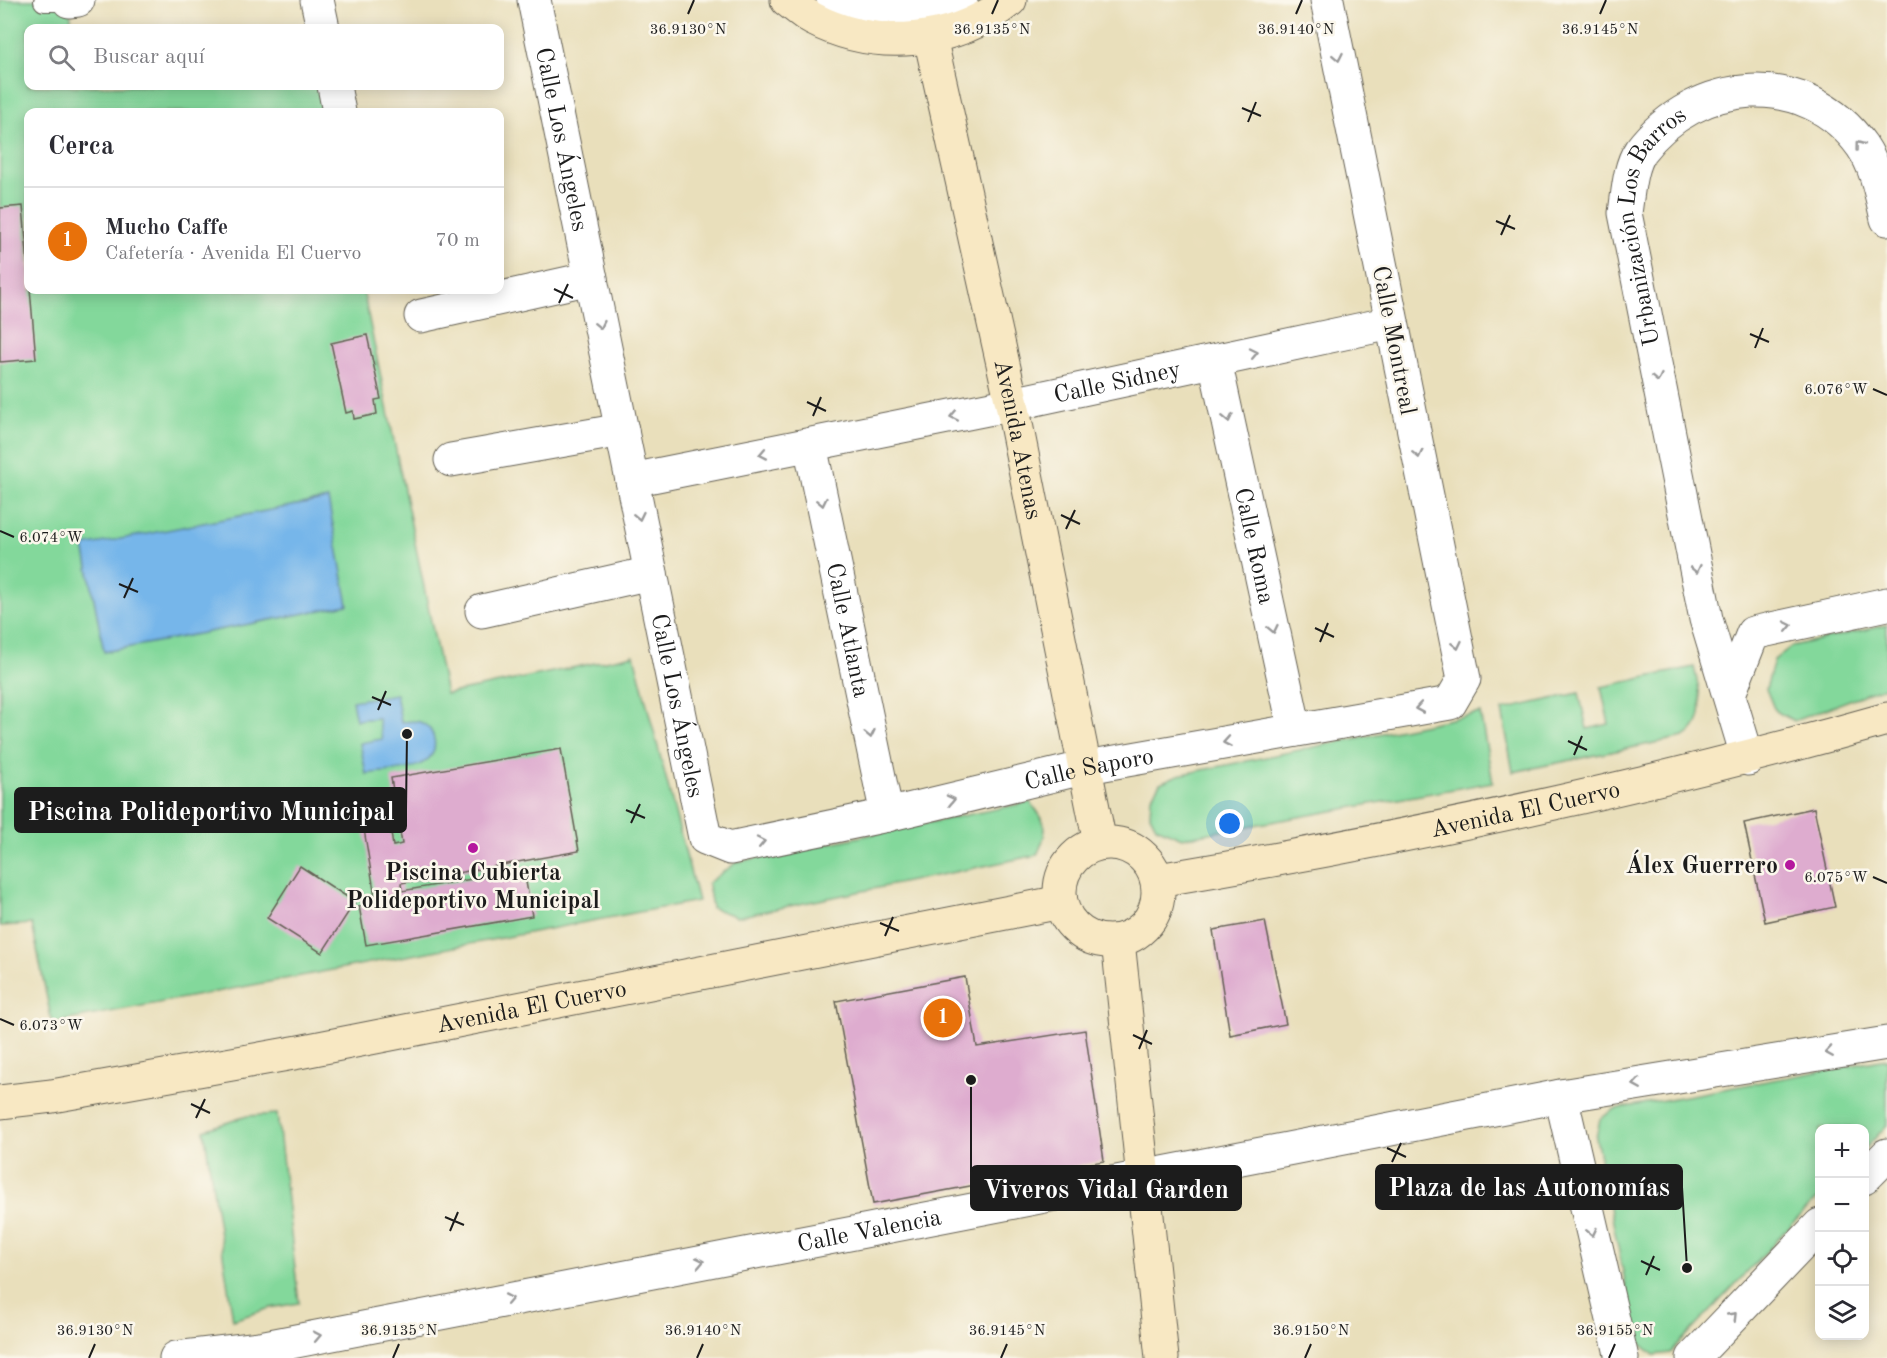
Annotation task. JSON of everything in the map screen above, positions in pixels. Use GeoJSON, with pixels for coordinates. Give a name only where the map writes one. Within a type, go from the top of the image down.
{"type":"FeatureCollection","features":[{"type":"Feature","properties":{"kind":"street"},"geometry":{"type":"LineString","coordinates":[[317,0],[322,24]]}},
{"type":"Feature","properties":{"kind":"street","name":"Calle Los Ángeles"},"geometry":{"type":"LineString","coordinates":[[534,0],[705,838]]}},
{"type":"Feature","properties":{"kind":"street"},"geometry":{"type":"LineString","coordinates":[[787,0],[813,19],[865,37],[890,40],[930,37],[988,17],[1010,0]]}},
{"type":"Feature","properties":{"kind":"street"},"geometry":{"type":"LineString","coordinates":[[833,0],[854,9],[894,15],[934,10],[962,0]]}},
{"type":"Feature","properties":{"kind":"street","name":"Calle Montreal"},"geometry":{"type":"LineString","coordinates":[[1327,0],[1464,679]]}},
{"type":"Feature","properties":{"kind":"street","name":"Avenida Atenas"},"geometry":{"type":"LineString","coordinates":[[930,37],[1012,404],[1087,767],[1100,843]]}},
{"type":"Feature","properties":{"kind":"street","name":"Urbanización Los Barros"},"geometry":{"type":"LineString","coordinates":[[1748,759],[1706,619],[1625,213],[1630,182],[1639,153],[1665,127],[1696,105],[1726,92],[1765,89],[1803,100],[1835,118],[1862,146],[1878,177],[1887,219]]}},
{"type":"Feature","properties":{"kind":"street"},"geometry":{"type":"LineString","coordinates":[[335,90],[338,108]]}},
{"type":"Feature","properties":{"kind":"street"},"geometry":{"type":"LineString","coordinates":[[421,316],[591,278]]}},
{"type":"Feature","properties":{"kind":"street","name":"Calle Sidney"},"geometry":{"type":"LineString","coordinates":[[632,480],[1012,404],[1391,323]]}},
{"type":"Feature","properties":{"kind":"street","name":"Calle Roma"},"geometry":{"type":"LineString","coordinates":[[1215,361],[1294,730]]}},
{"type":"Feature","properties":{"kind":"street"},"geometry":{"type":"LineString","coordinates":[[451,460],[622,430]]}},
{"type":"Feature","properties":{"kind":"street","name":"Calle Atlanta"},"geometry":{"type":"LineString","coordinates":[[810,445],[887,815]]}},
{"type":"Feature","properties":{"kind":"street"},"geometry":{"type":"LineString","coordinates":[[482,611],[651,573]]}},
{"type":"Feature","properties":{"kind":"street"},"geometry":{"type":"LineString","coordinates":[[1706,619],[1753,633],[1887,604]]}},
{"type":"Feature","properties":{"kind":"street"},"geometry":{"type":"LineString","coordinates":[[1729,694],[1753,633]]}},
{"type":"Feature","properties":{"kind":"street","name":"Calle Saporo"},"geometry":{"type":"LineString","coordinates":[[705,838],[730,848],[887,815],[1087,767],[1450,703],[1464,679]]}},
{"type":"Feature","properties":{"kind":"street","name":"Avenida El Cuervo"},"geometry":{"type":"LineString","coordinates":[[1158,880],[1302,856],[1748,759],[1887,719]]}},
{"type":"Feature","properties":{"kind":"street"},"geometry":{"type":"LineString","coordinates":[[1115,842],[1130,846],[1143,855],[1152,866],[1158,880],[1159,896],[1155,912],[1146,925],[1133,935],[1118,941],[1103,941],[1088,937],[1066,916],[1061,902],[1060,886],[1064,871],[1073,858],[1085,848],[1100,843],[1115,842]]}},
{"type":"Feature","properties":{"kind":"street","name":"Avenida El Cuervo"},"geometry":{"type":"LineString","coordinates":[[0,1102],[52,1096],[299,1053],[1061,902]]}},
{"type":"Feature","properties":{"kind":"street"},"geometry":{"type":"LineString","coordinates":[[1118,941],[1162,1358]]}},
{"type":"Feature","properties":{"kind":"street","name":"Calle Valencia"},"geometry":{"type":"LineString","coordinates":[[176,1358],[260,1353],[1143,1176],[1561,1096],[1887,1043]]}},
{"type":"Feature","properties":{"kind":"street"},"geometry":{"type":"LineString","coordinates":[[1561,1096],[1622,1358]]}},
{"type":"Feature","properties":{"kind":"street"},"geometry":{"type":"LineString","coordinates":[[1869,1173],[1887,1155]]}},
{"type":"Feature","properties":{"kind":"street"},"geometry":{"type":"LineString","coordinates":[[1693,1358],[1815,1230]]}},
{"type":"Feature","properties":{"kind":"green space"},"geometry":{"type":"Polygon","coordinates":[[[0,0],[69,0],[72,24],[24,24],[24,90],[320,90],[324,108],[24,108],[24,294],[364,294],[446,694],[634,655],[698,901],[52,1023],[32,924],[0,926],[0,0]]]}},
{"type":"Feature","properties":{"kind":"green space"},"geometry":{"type":"Polygon","coordinates":[[[1887,625],[1887,686],[1794,721],[1775,711],[1766,689],[1774,660],[1792,646],[1887,625]]]}},
{"type":"Feature","properties":{"kind":"green space"},"geometry":{"type":"Polygon","coordinates":[[[1694,667],[1700,696],[1700,715],[1692,731],[1684,737],[1513,772],[1502,710],[1579,693],[1587,729],[1609,724],[1601,687],[1694,667]]]}},
{"type":"Feature","properties":{"kind":"green space"},"geometry":{"type":"Polygon","coordinates":[[[1480,713],[1493,782],[1182,838],[1156,827],[1150,815],[1151,798],[1160,783],[1178,775],[1480,713]]]}},
{"type":"Feature","properties":{"kind":"green space"},"geometry":{"type":"Polygon","coordinates":[[[1030,802],[1045,827],[1044,839],[1037,855],[737,917],[712,908],[708,883],[737,862],[1030,802]]]}},
{"type":"Feature","properties":{"kind":"green space"},"geometry":{"type":"Polygon","coordinates":[[[1887,1059],[1887,1125],[1869,1145],[1869,1124],[1815,1124],[1815,1200],[1670,1353],[1654,1355],[1637,1341],[1596,1138],[1600,1119],[1615,1109],[1887,1059]]]}},
{"type":"Feature","properties":{"kind":"green space"},"geometry":{"type":"Polygon","coordinates":[[[277,1114],[299,1303],[270,1308],[233,1320],[204,1130],[247,1116],[277,1114]]]}},
{"type":"Feature","properties":{"kind":"water"},"geometry":{"type":"Polygon","coordinates":[[[328,499],[348,605],[104,652],[84,546],[328,499]]]}},
{"type":"Feature","properties":{"kind":"water"},"geometry":{"type":"Polygon","coordinates":[[[396,694],[401,722],[418,721],[425,725],[433,735],[433,751],[420,765],[397,771],[366,774],[360,743],[382,739],[378,718],[356,720],[352,701],[396,694]]]}},
{"type":"Feature","properties":{"kind":"building"},"geometry":{"type":"Polygon","coordinates":[[[23,206],[24,294],[30,294],[36,359],[0,362],[0,208],[23,206]]]}},
{"type":"Feature","properties":{"kind":"building"},"geometry":{"type":"Polygon","coordinates":[[[367,335],[381,399],[375,400],[377,414],[354,419],[353,411],[346,413],[331,343],[367,335]]]}},
{"type":"Feature","properties":{"kind":"building","name":"Piscina Cubierta Polideportivo Municipal"},"geometry":{"type":"Polygon","coordinates":[[[561,749],[579,851],[401,883],[402,891],[524,870],[532,916],[366,945],[359,906],[376,903],[363,823],[389,819],[393,846],[402,844],[391,778],[561,749]]]}},
{"type":"Feature","properties":{"kind":"building","name":"Álex Guerrero"},"geometry":{"type":"Polygon","coordinates":[[[1814,808],[1835,907],[1765,922],[1744,823],[1814,808]]]}},
{"type":"Feature","properties":{"kind":"building"},"geometry":{"type":"Polygon","coordinates":[[[300,866],[355,902],[322,953],[267,918],[300,866]]]}},
{"type":"Feature","properties":{"kind":"building"},"geometry":{"type":"Polygon","coordinates":[[[1265,921],[1286,1024],[1230,1035],[1213,930],[1265,921]]]}},
{"type":"Feature","properties":{"kind":"building"},"geometry":{"type":"Polygon","coordinates":[[[965,977],[977,1047],[1085,1030],[1104,1161],[873,1204],[836,1001],[965,977]]]}},
{"type":"Feature","properties":{"kind":"place","name":"Piscina Polideportivo Municipal"},"geometry":{"type":"Point","coordinates":[407,734]}},
{"type":"Feature","properties":{"kind":"place","name":"Piscina Cubierta Polideportivo Municipal"},"geometry":{"type":"Point","coordinates":[473,848]}},
{"type":"Feature","properties":{"kind":"place","name":"Álex Guerrero"},"geometry":{"type":"Point","coordinates":[1790,865]}},
{"type":"Feature","properties":{"kind":"place","name":"Mucho Caffe"},"geometry":{"type":"Point","coordinates":[943,1018]}},
{"type":"Feature","properties":{"kind":"place","name":"Viveros Vidal Garden"},"geometry":{"type":"Point","coordinates":[971,1080]}},
{"type":"Feature","properties":{"kind":"place","name":"Plaza de las Autonomías"},"geometry":{"type":"Point","coordinates":[1687,1268]}}]}
